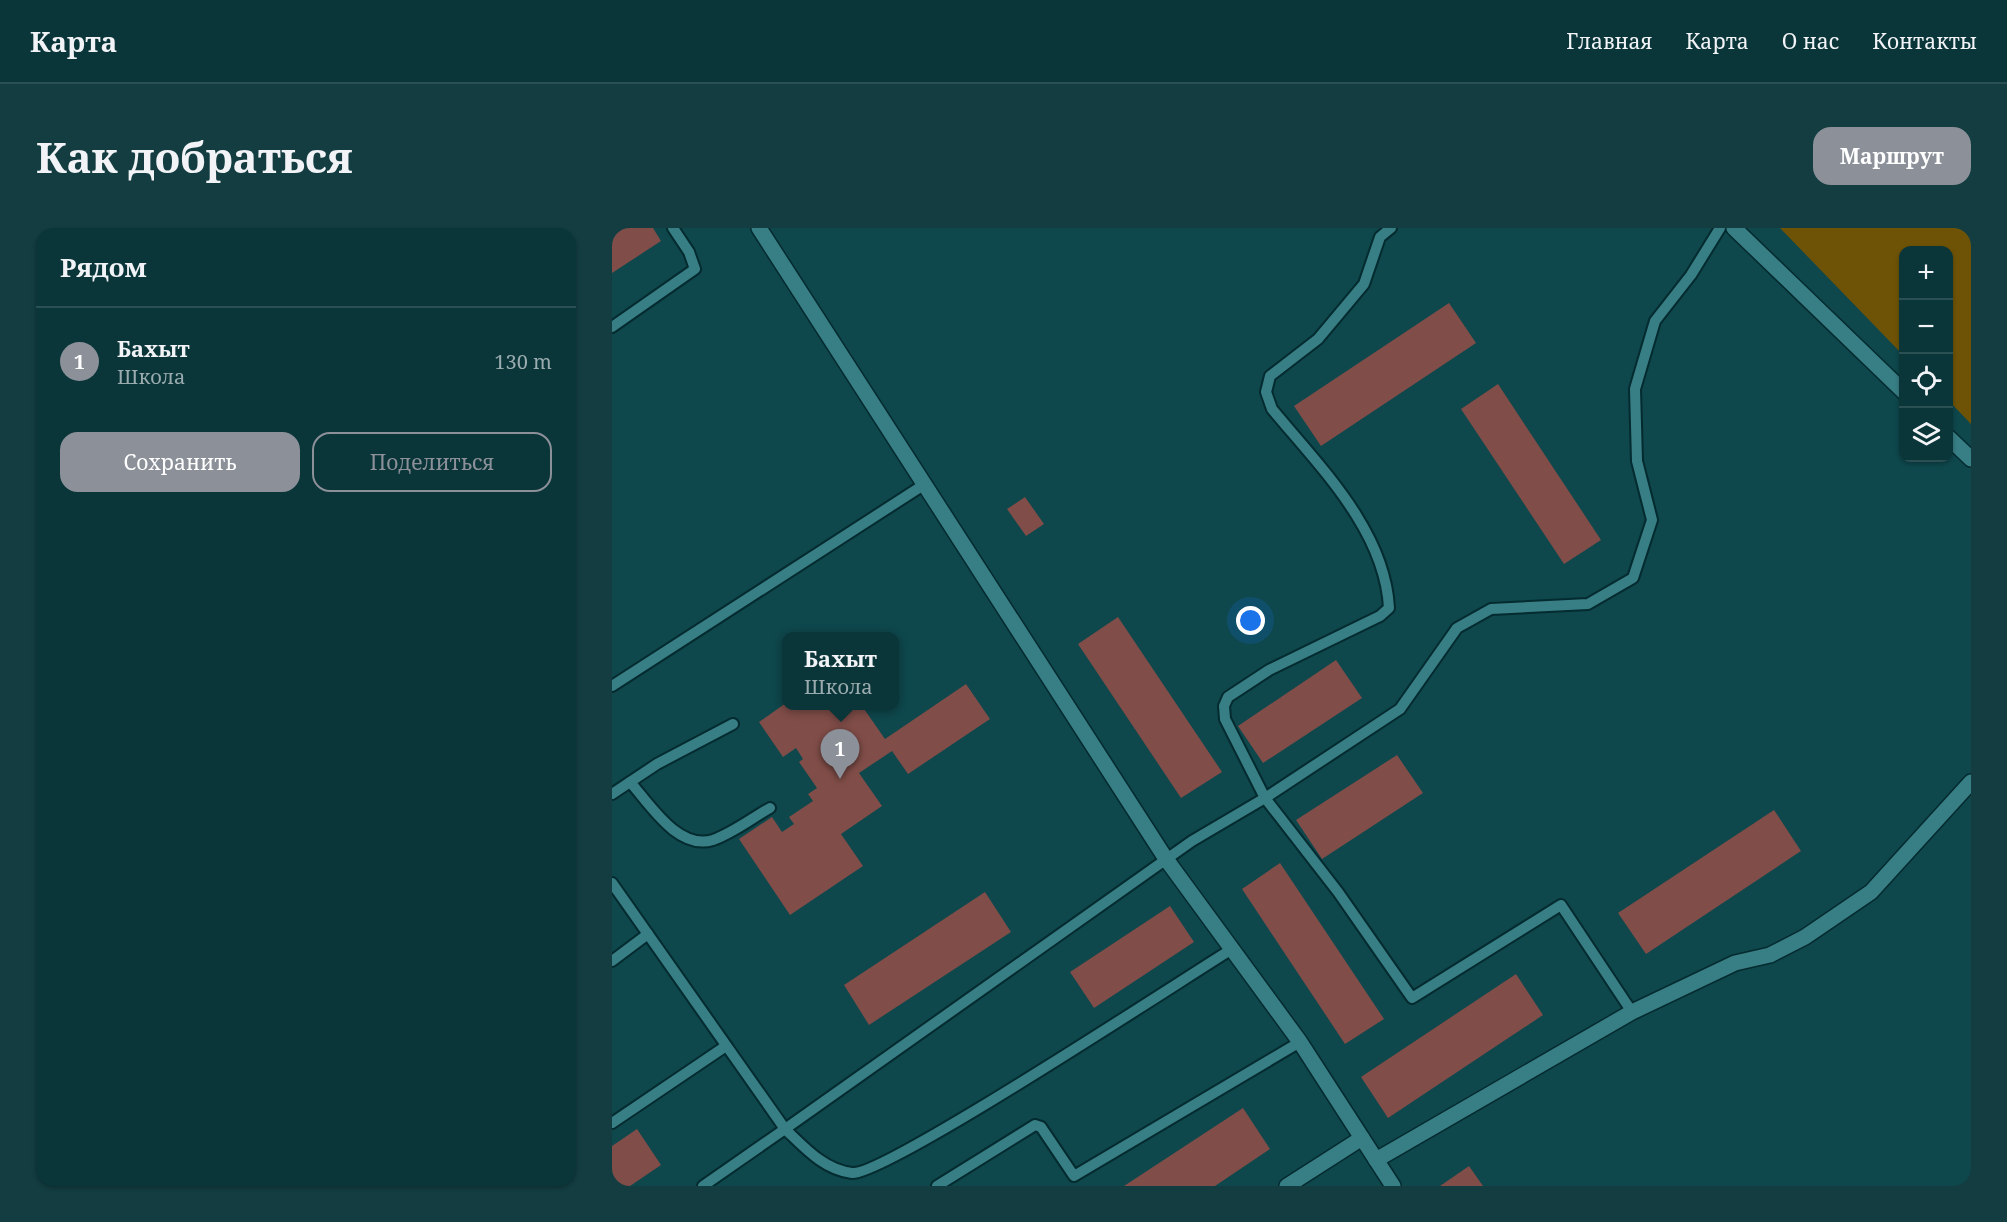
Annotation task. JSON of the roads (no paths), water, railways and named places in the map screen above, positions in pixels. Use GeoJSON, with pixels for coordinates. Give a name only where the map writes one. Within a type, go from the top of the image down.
{"type":"FeatureCollection","features":[{"type":"Feature","properties":{"kind":"street"},"geometry":{"type":"LineString","coordinates":[[759,228],[1166,859],[1300,1042],[1393,1186]]}},
{"type":"Feature","properties":{"kind":"street"},"geometry":{"type":"LineString","coordinates":[[1734,228],[1899,387]]}},
{"type":"Feature","properties":{"kind":"street"},"geometry":{"type":"LineString","coordinates":[[1953,442],[1971,459]]}},
{"type":"Feature","properties":{"kind":"street"},"geometry":{"type":"LineString","coordinates":[[1376,1160],[1632,1012],[1735,963],[1770,955],[1805,937],[1871,892],[1971,782]]}},
{"type":"Feature","properties":{"kind":"street"},"geometry":{"type":"LineString","coordinates":[[1287,1186],[1362,1138]]}},
{"type":"Feature","properties":{"kind":"lane"},"geometry":{"type":"LineString","coordinates":[[612,327],[695,269],[689,252],[673,228]]}},
{"type":"Feature","properties":{"kind":"lane"},"geometry":{"type":"LineString","coordinates":[[1391,228],[1380,237],[1364,284],[1318,339],[1270,376],[1266,392],[1272,409],[1347,500],[1375,552],[1388,596],[1389,608],[1380,616],[1269,670],[1228,697],[1224,706],[1225,719],[1265,798],[1338,892],[1412,998],[1561,905],[1632,1012]]}},
{"type":"Feature","properties":{"kind":"lane"},"geometry":{"type":"LineString","coordinates":[[703,1186],[1166,859],[1400,710],[1457,628],[1491,609],[1588,604],[1633,578],[1652,520],[1637,461],[1635,389],[1655,321],[1690,275],[1720,228]]}},
{"type":"Feature","properties":{"kind":"lane"},"geometry":{"type":"LineString","coordinates":[[612,686],[925,484]]}},
{"type":"Feature","properties":{"kind":"lane"},"geometry":{"type":"LineString","coordinates":[[612,794],[681,750],[733,724]]}},
{"type":"Feature","properties":{"kind":"lane"},"geometry":{"type":"LineString","coordinates":[[630,782],[673,829],[690,839],[700,841],[712,840],[770,808]]}},
{"type":"Feature","properties":{"kind":"lane"},"geometry":{"type":"LineString","coordinates":[[612,884],[785,1129],[814,1156],[833,1168],[854,1174],[875,1168],[948,1127],[1232,949]]}},
{"type":"Feature","properties":{"kind":"lane"},"geometry":{"type":"LineString","coordinates":[[612,961],[648,934]]}},
{"type":"Feature","properties":{"kind":"lane"},"geometry":{"type":"LineString","coordinates":[[937,1186],[1035,1125],[1041,1127],[1074,1176],[1300,1042]]}},
{"type":"Feature","properties":{"kind":"lane"},"geometry":{"type":"LineString","coordinates":[[612,1123],[726,1046]]}},
{"type":"Feature","properties":{"kind":"place","name":"Бахыт"},"geometry":{"type":"Point","coordinates":[840,779]}}]}
